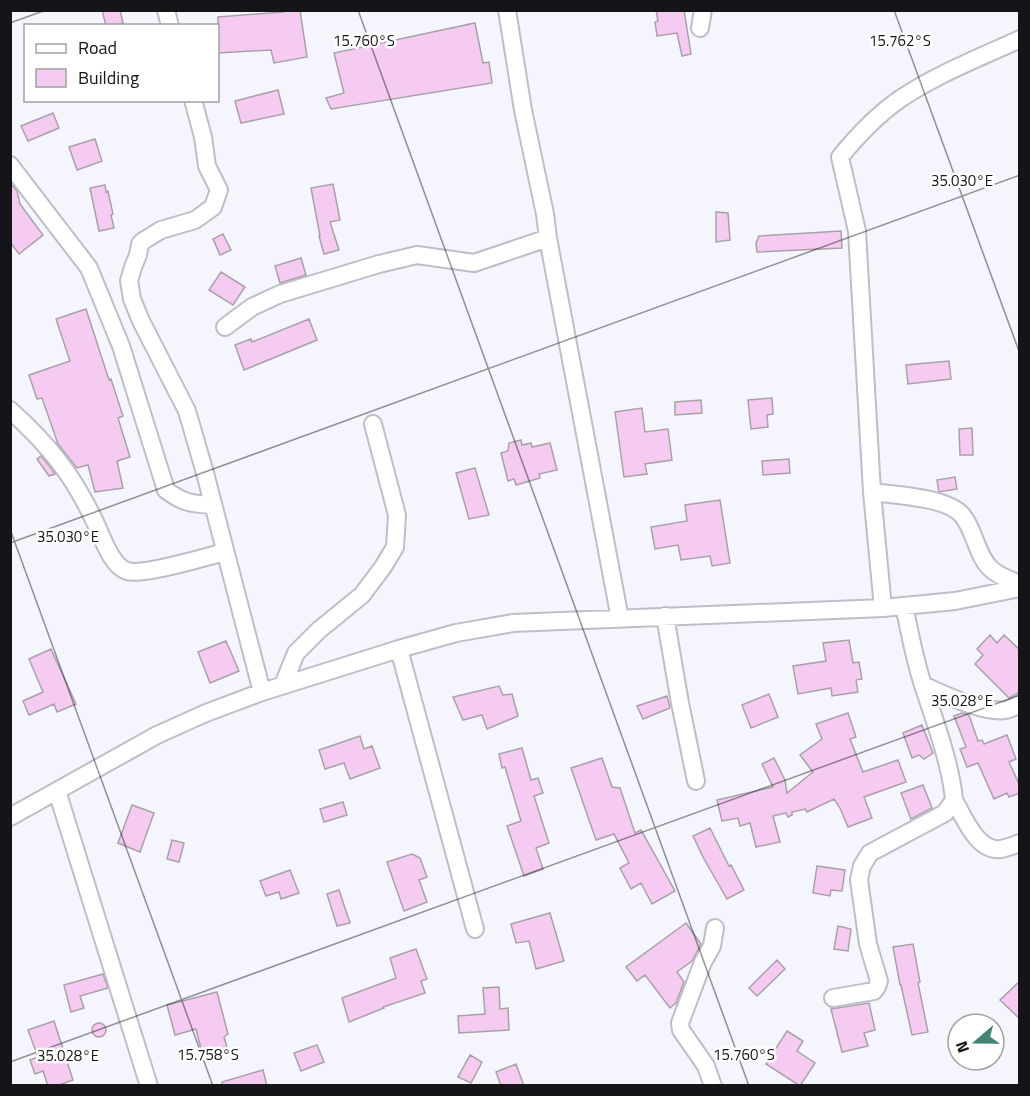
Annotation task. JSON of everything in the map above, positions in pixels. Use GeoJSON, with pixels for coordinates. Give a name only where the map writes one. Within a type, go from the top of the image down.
{"type":"FeatureCollection","features":[{"type":"Feature","properties":{"kind":"street"},"geometry":{"type":"LineString","coordinates":[[507,10],[521,99],[545,214],[620,619]]}},
{"type":"Feature","properties":{"kind":"street"},"geometry":{"type":"LineString","coordinates":[[700,28],[703,10]]}},
{"type":"Feature","properties":{"kind":"street"},"geometry":{"type":"LineString","coordinates":[[883,608],[872,492],[857,231],[840,157],[859,134],[900,99],[940,75],[1020,39]]}},
{"type":"Feature","properties":{"kind":"street"},"geometry":{"type":"LineString","coordinates":[[194,102],[203,137],[207,166],[219,190],[213,207],[195,220],[160,230],[143,241],[140,244],[129,281],[132,299],[141,321],[187,411],[262,692]]}},
{"type":"Feature","properties":{"kind":"street"},"geometry":{"type":"LineString","coordinates":[[10,165],[89,268],[122,346],[166,490],[177,499],[190,504],[213,505]]}},
{"type":"Feature","properties":{"kind":"street"},"geometry":{"type":"LineString","coordinates":[[225,327],[252,307],[280,294],[380,264],[417,255],[474,263],[548,238]]}},
{"type":"Feature","properties":{"kind":"street"},"geometry":{"type":"LineString","coordinates":[[10,410],[41,439],[72,478],[109,551],[116,563],[125,570],[136,572],[148,570],[225,552]]}},
{"type":"Feature","properties":{"kind":"street"},"geometry":{"type":"LineString","coordinates":[[283,685],[296,653],[319,630],[362,595],[395,547],[397,515],[373,424]]}},
{"type":"Feature","properties":{"kind":"street"},"geometry":{"type":"LineString","coordinates":[[872,492],[935,501],[952,508],[962,515],[991,570],[1020,586]]}},
{"type":"Feature","properties":{"kind":"street"},"geometry":{"type":"LineString","coordinates":[[10,816],[157,735],[206,713],[283,685],[456,633],[513,623],[883,608],[955,601],[1020,586]]}},
{"type":"Feature","properties":{"kind":"street"},"geometry":{"type":"LineString","coordinates":[[904,606],[923,685],[953,785],[954,800],[977,838],[988,848],[1000,849],[1020,843]]}},
{"type":"Feature","properties":{"kind":"street"},"geometry":{"type":"LineString","coordinates":[[665,616],[696,781]]}},
{"type":"Feature","properties":{"kind":"street"},"geometry":{"type":"LineString","coordinates":[[399,649],[475,929]]}},
{"type":"Feature","properties":{"kind":"street"},"geometry":{"type":"LineString","coordinates":[[923,685],[951,698],[991,710],[1004,710],[1020,704]]}},
{"type":"Feature","properties":{"kind":"street"},"geometry":{"type":"LineString","coordinates":[[57,791],[149,1086]]}},
{"type":"Feature","properties":{"kind":"street"},"geometry":{"type":"LineString","coordinates":[[833,998],[874,991],[879,981],[868,944],[859,880],[862,866],[870,853],[945,813],[954,800]]}},
{"type":"Feature","properties":{"kind":"street"},"geometry":{"type":"LineString","coordinates":[[713,1086],[706,1066],[681,1030],[680,1023],[703,962],[712,946],[715,928]]}},
{"type":"Feature","properties":{"kind":"building"},"geometry":{"type":"Polygon","coordinates":[[[102,10],[120,10],[123,23],[106,24],[102,10]]]}},
{"type":"Feature","properties":{"kind":"building"},"geometry":{"type":"Polygon","coordinates":[[[283,10],[300,10],[307,57],[274,63],[271,50],[219,53],[218,17],[283,12],[283,10]]]}},
{"type":"Feature","properties":{"kind":"building"},"geometry":{"type":"Polygon","coordinates":[[[656,10],[684,10],[691,54],[682,56],[677,33],[657,36],[656,10]]]}},
{"type":"Feature","properties":{"kind":"building"},"geometry":{"type":"Polygon","coordinates":[[[475,23],[483,63],[489,62],[492,83],[331,109],[326,98],[344,93],[334,53],[475,23]]]}},
{"type":"Feature","properties":{"kind":"building"},"geometry":{"type":"Polygon","coordinates":[[[278,90],[284,114],[241,123],[235,101],[278,90]]]}},
{"type":"Feature","properties":{"kind":"building"},"geometry":{"type":"Polygon","coordinates":[[[53,113],[59,128],[28,141],[21,126],[53,113]]]}},
{"type":"Feature","properties":{"kind":"building"},"geometry":{"type":"Polygon","coordinates":[[[95,139],[102,161],[77,170],[69,147],[95,139]]]}},
{"type":"Feature","properties":{"kind":"building"},"geometry":{"type":"Polygon","coordinates":[[[10,183],[17,191],[20,204],[43,235],[19,254],[10,242],[10,183]]]}},
{"type":"Feature","properties":{"kind":"building"},"geometry":{"type":"Polygon","coordinates":[[[333,184],[340,220],[330,222],[339,250],[324,254],[311,188],[333,184]]]}},
{"type":"Feature","properties":{"kind":"building"},"geometry":{"type":"Polygon","coordinates":[[[105,185],[113,214],[111,215],[114,228],[99,231],[90,188],[105,185]]]}},
{"type":"Feature","properties":{"kind":"building"},"geometry":{"type":"Polygon","coordinates":[[[716,212],[728,213],[730,240],[716,242],[716,212]]]}},
{"type":"Feature","properties":{"kind":"building"},"geometry":{"type":"Polygon","coordinates":[[[841,231],[842,248],[757,252],[756,243],[759,236],[841,231]]]}},
{"type":"Feature","properties":{"kind":"building"},"geometry":{"type":"Polygon","coordinates":[[[223,234],[231,250],[220,255],[213,239],[223,234]]]}},
{"type":"Feature","properties":{"kind":"building"},"geometry":{"type":"Polygon","coordinates":[[[301,258],[306,275],[280,283],[275,266],[301,258]]]}},
{"type":"Feature","properties":{"kind":"building"},"geometry":{"type":"Polygon","coordinates":[[[221,272],[245,287],[233,305],[209,290],[221,272]]]}},
{"type":"Feature","properties":{"kind":"building"},"geometry":{"type":"Polygon","coordinates":[[[86,309],[123,416],[118,418],[130,457],[117,461],[123,488],[95,492],[88,465],[77,468],[58,444],[42,398],[37,399],[29,375],[70,361],[56,319],[86,309]]]}},
{"type":"Feature","properties":{"kind":"building"},"geometry":{"type":"Polygon","coordinates":[[[309,319],[317,340],[244,370],[235,345],[251,339],[252,342],[309,319]]]}},
{"type":"Feature","properties":{"kind":"building"},"geometry":{"type":"Polygon","coordinates":[[[949,361],[951,379],[908,384],[906,365],[949,361]]]}},
{"type":"Feature","properties":{"kind":"building"},"geometry":{"type":"Polygon","coordinates":[[[772,398],[773,414],[767,415],[768,427],[751,429],[748,400],[772,398]]]}},
{"type":"Feature","properties":{"kind":"building"},"geometry":{"type":"Polygon","coordinates":[[[701,400],[702,413],[675,415],[675,402],[701,400]]]}},
{"type":"Feature","properties":{"kind":"building"},"geometry":{"type":"Polygon","coordinates":[[[642,408],[645,432],[668,429],[672,460],[645,464],[647,474],[624,477],[615,412],[642,408]]]}},
{"type":"Feature","properties":{"kind":"building"},"geometry":{"type":"Polygon","coordinates":[[[972,428],[973,455],[960,455],[959,429],[972,428]]]}},
{"type":"Feature","properties":{"kind":"building"},"geometry":{"type":"Polygon","coordinates":[[[521,440],[522,445],[531,443],[532,447],[550,443],[557,470],[539,474],[540,478],[516,485],[514,479],[508,481],[501,453],[508,451],[509,443],[521,440]]]}},
{"type":"Feature","properties":{"kind":"building"},"geometry":{"type":"Polygon","coordinates":[[[41,456],[55,474],[49,476],[37,459],[41,456]]]}},
{"type":"Feature","properties":{"kind":"building"},"geometry":{"type":"Polygon","coordinates":[[[789,459],[790,473],[763,475],[762,461],[789,459]]]}},
{"type":"Feature","properties":{"kind":"building"},"geometry":{"type":"Polygon","coordinates":[[[475,468],[489,515],[469,519],[456,473],[475,468]]]}},
{"type":"Feature","properties":{"kind":"building"},"geometry":{"type":"Polygon","coordinates":[[[955,477],[957,489],[939,492],[937,480],[955,477]]]}},
{"type":"Feature","properties":{"kind":"building"},"geometry":{"type":"Polygon","coordinates":[[[720,500],[730,563],[712,566],[710,556],[681,560],[678,545],[655,549],[651,527],[687,521],[685,505],[720,500]]]}},
{"type":"Feature","properties":{"kind":"building"},"geometry":{"type":"Polygon","coordinates":[[[990,635],[997,643],[1004,635],[1020,650],[1020,692],[1009,698],[975,664],[983,655],[977,649],[990,635]]]}},
{"type":"Feature","properties":{"kind":"building"},"geometry":{"type":"Polygon","coordinates":[[[849,640],[853,663],[859,662],[862,679],[856,680],[858,692],[832,696],[831,688],[798,694],[793,666],[826,661],[823,643],[849,640]]]}},
{"type":"Feature","properties":{"kind":"building"},"geometry":{"type":"Polygon","coordinates":[[[226,641],[239,671],[210,683],[198,652],[226,641]]]}},
{"type":"Feature","properties":{"kind":"building"},"geometry":{"type":"Polygon","coordinates":[[[51,649],[76,704],[57,712],[54,704],[29,715],[23,701],[43,692],[29,659],[51,649]]]}},
{"type":"Feature","properties":{"kind":"building"},"geometry":{"type":"Polygon","coordinates":[[[499,686],[503,695],[512,694],[518,716],[487,729],[482,715],[463,720],[453,697],[499,686]]]}},
{"type":"Feature","properties":{"kind":"building"},"geometry":{"type":"Polygon","coordinates":[[[769,694],[778,717],[751,728],[742,705],[769,694]]]}},
{"type":"Feature","properties":{"kind":"building"},"geometry":{"type":"Polygon","coordinates":[[[667,696],[670,708],[643,719],[637,706],[667,696]]]}},
{"type":"Feature","properties":{"kind":"building"},"geometry":{"type":"Polygon","coordinates":[[[848,713],[856,737],[850,739],[863,772],[898,760],[906,782],[864,797],[872,818],[848,827],[834,799],[807,812],[805,809],[792,812],[792,815],[788,817],[786,813],[773,816],[780,842],[756,847],[750,823],[740,826],[738,818],[722,821],[717,800],[773,787],[762,764],[774,758],[785,780],[787,793],[813,772],[800,755],[822,739],[816,724],[848,713]]]}},
{"type":"Feature","properties":{"kind":"building"},"geometry":{"type":"Polygon","coordinates":[[[962,713],[969,715],[978,741],[982,740],[984,744],[1007,735],[1016,759],[1009,762],[1020,786],[1020,793],[1009,797],[1007,793],[994,799],[978,763],[967,767],[960,749],[966,747],[954,716],[962,713]]]}},
{"type":"Feature","properties":{"kind":"building"},"geometry":{"type":"Polygon","coordinates":[[[922,725],[933,753],[924,759],[919,755],[912,758],[903,733],[922,725]]]}},
{"type":"Feature","properties":{"kind":"building"},"geometry":{"type":"Polygon","coordinates":[[[360,736],[364,749],[372,746],[380,768],[350,779],[344,763],[325,769],[319,750],[360,736]]]}},
{"type":"Feature","properties":{"kind":"building"},"geometry":{"type":"Polygon","coordinates":[[[522,748],[531,780],[538,778],[543,793],[534,796],[549,843],[536,848],[543,869],[524,876],[507,826],[521,821],[499,754],[522,748]]]}},
{"type":"Feature","properties":{"kind":"building"},"geometry":{"type":"Polygon","coordinates":[[[602,758],[612,787],[620,788],[635,833],[641,830],[675,891],[652,904],[641,883],[631,889],[620,868],[629,863],[614,834],[596,840],[571,768],[602,758]]]}},
{"type":"Feature","properties":{"kind":"building"},"geometry":{"type":"Polygon","coordinates":[[[923,785],[932,808],[911,819],[901,793],[923,785]]]}},
{"type":"Feature","properties":{"kind":"building"},"geometry":{"type":"Polygon","coordinates":[[[343,802],[347,815],[324,822],[320,809],[343,802]]]}},
{"type":"Feature","properties":{"kind":"building"},"geometry":{"type":"Polygon","coordinates":[[[132,805],[154,813],[140,852],[118,843],[132,805]]]}},
{"type":"Feature","properties":{"kind":"building"},"geometry":{"type":"Polygon","coordinates":[[[710,828],[744,890],[727,899],[693,836],[710,828]]]}},
{"type":"Feature","properties":{"kind":"building"},"geometry":{"type":"Polygon","coordinates":[[[172,840],[184,843],[179,862],[167,859],[172,840]]]}},
{"type":"Feature","properties":{"kind":"building"},"geometry":{"type":"Polygon","coordinates":[[[412,854],[420,858],[427,877],[419,880],[427,902],[404,911],[387,862],[412,854]]]}},
{"type":"Feature","properties":{"kind":"building"},"geometry":{"type":"Polygon","coordinates":[[[817,866],[845,870],[842,891],[831,890],[830,896],[813,893],[817,866]]]}},
{"type":"Feature","properties":{"kind":"building"},"geometry":{"type":"Polygon","coordinates":[[[290,870],[299,893],[281,899],[279,892],[266,896],[260,881],[290,870]]]}},
{"type":"Feature","properties":{"kind":"building"},"geometry":{"type":"Polygon","coordinates":[[[339,890],[350,923],[337,926],[327,894],[339,890]]]}},
{"type":"Feature","properties":{"kind":"building"},"geometry":{"type":"Polygon","coordinates":[[[550,913],[564,961],[536,969],[529,941],[516,943],[511,924],[550,913]]]}},
{"type":"Feature","properties":{"kind":"building"},"geometry":{"type":"Polygon","coordinates":[[[686,923],[701,944],[692,961],[677,972],[684,982],[676,1003],[670,1008],[645,975],[637,981],[626,967],[686,923]]]}},
{"type":"Feature","properties":{"kind":"building"},"geometry":{"type":"Polygon","coordinates":[[[838,926],[851,929],[848,951],[834,949],[838,926]]]}},
{"type":"Feature","properties":{"kind":"building"},"geometry":{"type":"Polygon","coordinates":[[[913,944],[928,1032],[912,1035],[893,947],[913,944]]]}},
{"type":"Feature","properties":{"kind":"building"},"geometry":{"type":"Polygon","coordinates":[[[416,949],[427,979],[421,981],[425,993],[383,1007],[349,1022],[342,998],[396,978],[390,958],[416,949]]]}},
{"type":"Feature","properties":{"kind":"building"},"geometry":{"type":"Polygon","coordinates":[[[777,960],[785,969],[757,996],[749,988],[777,960]]]}},
{"type":"Feature","properties":{"kind":"building"},"geometry":{"type":"Polygon","coordinates":[[[103,974],[108,988],[80,996],[84,1008],[71,1012],[64,985],[103,974]]]}},
{"type":"Feature","properties":{"kind":"building"},"geometry":{"type":"Polygon","coordinates":[[[1020,981],[1020,1019],[1000,1000],[1020,981]]]}},
{"type":"Feature","properties":{"kind":"building"},"geometry":{"type":"Polygon","coordinates":[[[499,987],[500,1009],[508,1008],[509,1030],[459,1033],[458,1016],[485,1014],[483,988],[499,987]]]}},
{"type":"Feature","properties":{"kind":"building"},"geometry":{"type":"Polygon","coordinates":[[[217,992],[228,1034],[224,1037],[229,1054],[204,1061],[196,1029],[175,1035],[167,1005],[217,992]]]}},
{"type":"Feature","properties":{"kind":"building"},"geometry":{"type":"Polygon","coordinates":[[[869,1003],[875,1030],[864,1033],[868,1046],[842,1052],[831,1009],[869,1003]]]}},
{"type":"Feature","properties":{"kind":"building"},"geometry":{"type":"Polygon","coordinates":[[[54,1021],[73,1080],[56,1086],[48,1086],[43,1071],[35,1074],[30,1060],[38,1057],[28,1030],[54,1021]]]}},
{"type":"Feature","properties":{"kind":"building"},"geometry":{"type":"Polygon","coordinates":[[[96,1023],[102,1023],[106,1030],[102,1037],[96,1037],[92,1033],[92,1027],[96,1023]]]}},
{"type":"Feature","properties":{"kind":"building"},"geometry":{"type":"Polygon","coordinates":[[[787,1031],[803,1041],[797,1051],[815,1063],[800,1086],[766,1064],[787,1031]]]}},
{"type":"Feature","properties":{"kind":"building"},"geometry":{"type":"Polygon","coordinates":[[[317,1045],[324,1062],[301,1071],[294,1053],[317,1045]]]}},
{"type":"Feature","properties":{"kind":"building"},"geometry":{"type":"Polygon","coordinates":[[[470,1055],[482,1062],[471,1083],[458,1077],[470,1055]]]}},
{"type":"Feature","properties":{"kind":"building"},"geometry":{"type":"Polygon","coordinates":[[[516,1064],[524,1086],[501,1086],[496,1072],[516,1064]]]}},
{"type":"Feature","properties":{"kind":"building"},"geometry":{"type":"Polygon","coordinates":[[[263,1070],[267,1086],[222,1086],[222,1082],[263,1070]]]}}]}
